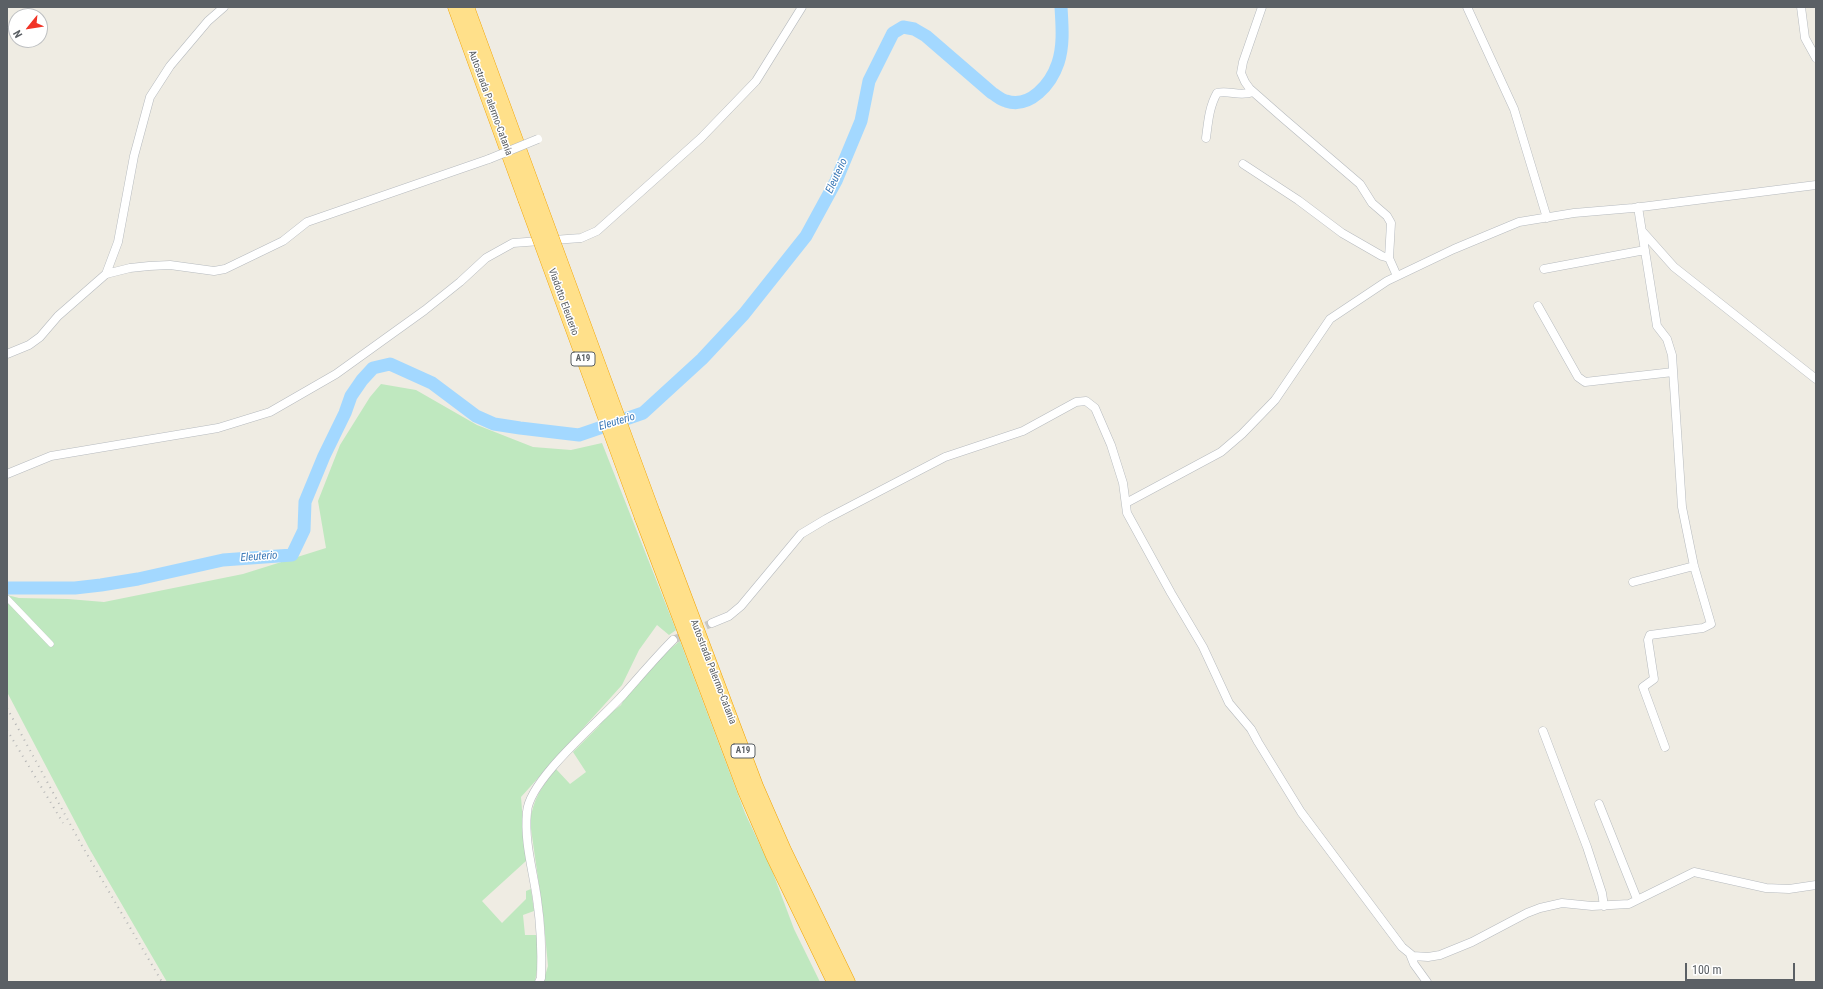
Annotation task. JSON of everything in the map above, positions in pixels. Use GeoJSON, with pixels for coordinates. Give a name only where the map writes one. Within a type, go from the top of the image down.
{"type":"FeatureCollection","features":[{"type":"Feature","properties":{"kind":"highway","name":"Autostrada Palermo-Catania"},"geometry":{"type":"LineString","coordinates":[[455,7],[530,197]]}},
{"type":"Feature","properties":{"kind":"highway","name":"Autostrada Palermo-Catania"},"geometry":{"type":"LineString","coordinates":[[467,7],[530,197]]}},
{"type":"Feature","properties":{"kind":"highway","name":"Viadotto Eleuterio"},"geometry":{"type":"LineString","coordinates":[[530,197],[648,515]]}},
{"type":"Feature","properties":{"kind":"highway","name":"Autostrada Palermo-Catania"},"geometry":{"type":"LineString","coordinates":[[648,515],[745,791],[773,856],[834,982]]}},
{"type":"Feature","properties":{"kind":"highway","name":"Autostrada Palermo-Catania"},"geometry":{"type":"LineString","coordinates":[[648,515],[756,786],[784,850],[848,982]]}},
{"type":"Feature","properties":{"kind":"street"},"geometry":{"type":"LineString","coordinates":[[106,274],[118,242],[134,156],[144,124],[150,97],[170,66],[208,21],[224,7]]}},
{"type":"Feature","properties":{"kind":"street"},"geometry":{"type":"LineString","coordinates":[[7,474],[51,456],[218,428],[270,412],[311,390],[336,374],[425,310],[460,282],[486,258],[513,243],[581,238],[597,231],[701,138],[756,81],[802,7]]}},
{"type":"Feature","properties":{"kind":"street"},"geometry":{"type":"LineString","coordinates":[[1262,7],[1251,37],[1241,73],[1245,82],[1253,92],[1360,184],[1372,203],[1387,216],[1391,223],[1389,258],[1397,276]]}},
{"type":"Feature","properties":{"kind":"street"},"geometry":{"type":"LineString","coordinates":[[1467,7],[1514,109],[1547,218]]}},
{"type":"Feature","properties":{"kind":"street"},"geometry":{"type":"LineString","coordinates":[[1801,7],[1805,38],[1816,58]]}},
{"type":"Feature","properties":{"kind":"street"},"geometry":{"type":"LineString","coordinates":[[1206,138],[1208,120],[1213,100],[1217,93],[1223,92],[1245,95],[1253,92]]}},
{"type":"Feature","properties":{"kind":"street"},"geometry":{"type":"LineString","coordinates":[[7,354],[29,345],[40,337],[49,329],[58,316],[106,274],[130,268],[170,265],[214,271],[225,269],[283,241],[307,222],[489,159],[538,139]]}},
{"type":"Feature","properties":{"kind":"street"},"geometry":{"type":"LineString","coordinates":[[1243,164],[1298,200],[1342,233],[1382,256],[1389,258]]}},
{"type":"Feature","properties":{"kind":"street"},"geometry":{"type":"LineString","coordinates":[[1126,503],[1221,452],[1256,420],[1275,400],[1330,319],[1366,294],[1397,276],[1495,231],[1519,222],[1574,213],[1638,207],[1816,184]]}},
{"type":"Feature","properties":{"kind":"street"},"geometry":{"type":"LineString","coordinates":[[1638,207],[1657,326],[1667,339],[1672,355],[1682,508],[1694,566],[1711,624],[1703,628],[1650,635],[1648,640],[1654,679],[1643,687],[1666,747]]}},
{"type":"Feature","properties":{"kind":"street"},"geometry":{"type":"LineString","coordinates":[[1642,230],[1674,267],[1816,379]]}},
{"type":"Feature","properties":{"kind":"street"},"geometry":{"type":"LineString","coordinates":[[1544,269],[1645,250]]}},
{"type":"Feature","properties":{"kind":"street"},"geometry":{"type":"LineString","coordinates":[[1538,306],[1578,376],[1585,382],[1673,372]]}},
{"type":"Feature","properties":{"kind":"street"},"geometry":{"type":"LineString","coordinates":[[712,623],[729,616],[741,606],[801,534],[816,525],[945,457],[1022,431],[1076,402],[1086,401],[1096,408],[1111,446],[1124,483],[1127,513],[1202,647],[1229,703],[1251,729],[1301,812],[1387,928],[1402,947],[1413,956],[1428,957],[1440,955],[1472,942],[1527,913],[1540,908],[1562,903],[1604,906],[1629,904],[1694,872],[1766,888],[1789,889],[1816,885]]}},
{"type":"Feature","properties":{"kind":"street"},"geometry":{"type":"LineString","coordinates":[[1633,582],[1694,566]]}},
{"type":"Feature","properties":{"kind":"street"},"geometry":{"type":"LineString","coordinates":[[7,598],[51,644]]}},
{"type":"Feature","properties":{"kind":"street"},"geometry":{"type":"LineString","coordinates":[[539,982],[541,978],[542,943],[537,898],[529,862],[527,811],[534,790],[565,754],[624,695],[673,640]]}},
{"type":"Feature","properties":{"kind":"street"},"geometry":{"type":"LineString","coordinates":[[1542,731],[1587,847],[1602,893],[1604,906]]}},
{"type":"Feature","properties":{"kind":"street"},"geometry":{"type":"LineString","coordinates":[[1599,804],[1637,899]]}},
{"type":"Feature","properties":{"kind":"street"},"geometry":{"type":"LineString","coordinates":[[1410,954],[1414,964],[1427,982]]}},
{"type":"Feature","properties":{"kind":"green space"},"geometry":{"type":"Polygon","coordinates":[[[381,384],[416,390],[477,425],[533,447],[571,450],[602,443],[676,630],[669,635],[657,625],[639,650],[622,685],[521,797],[526,861],[482,901],[502,923],[526,899],[526,891],[531,889],[534,911],[523,915],[525,935],[538,935],[539,957],[535,982],[167,982],[89,848],[7,692],[7,595],[19,598],[68,599],[104,602],[243,574],[326,548],[318,501],[340,445],[370,397],[381,384]]]}},
{"type":"Feature","properties":{"kind":"green space"},"geometry":{"type":"Polygon","coordinates":[[[680,641],[745,813],[773,873],[794,929],[820,982],[543,982],[548,966],[543,913],[530,822],[533,806],[542,787],[556,769],[570,784],[586,772],[573,752],[599,726],[604,718],[621,705],[626,695],[666,652],[680,641]]]}},
{"type":"Feature","properties":{"kind":"waterway","name":"Eleuterio"},"geometry":{"type":"LineString","coordinates":[[7,588],[75,588],[101,585],[138,579],[223,560],[292,555],[304,530],[305,502],[324,456],[345,413],[351,396],[362,380],[373,368],[390,364],[432,383],[476,416],[494,424],[579,435],[643,413],[702,359],[744,314],[806,236],[836,181],[861,121],[869,81],[893,33],[903,27],[914,29],[926,36],[992,93],[999,98],[1015,103],[1031,98],[1038,93],[1045,86],[1055,71],[1060,56],[1062,42],[1061,7]]}},
{"type":"Feature","properties":{"kind":"tunnel"},"geometry":{"type":"LineString","coordinates":[[673,640],[712,623]]}},
{"type":"Feature","properties":{"kind":"railway"},"geometry":{"type":"LineString","coordinates":[[7,708],[81,844],[162,982]]}},
{"type":"Feature","properties":{"kind":"railway"},"geometry":{"type":"LineString","coordinates":[[7,730],[63,823]]}}]}
